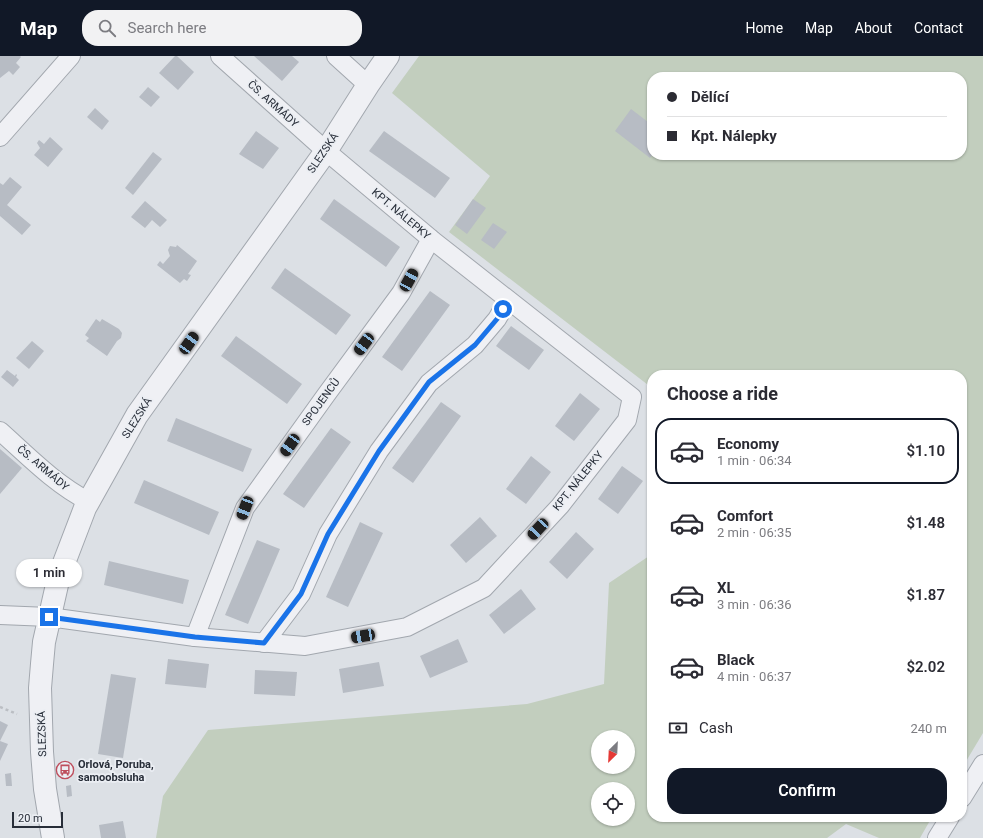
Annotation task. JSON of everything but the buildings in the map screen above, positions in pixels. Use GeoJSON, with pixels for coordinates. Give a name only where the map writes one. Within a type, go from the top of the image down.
{"type":"FeatureCollection","features":[{"type":"Feature","properties":{"kind":"street"},"geometry":{"type":"LineString","coordinates":[[0,137],[71,56]]}},
{"type":"Feature","properties":{"kind":"street","name":"ČS. ARMÁDY"},"geometry":{"type":"LineString","coordinates":[[220,56],[326,151]]}},
{"type":"Feature","properties":{"kind":"street"},"geometry":{"type":"LineString","coordinates":[[336,56],[368,85]]}},
{"type":"Feature","properties":{"kind":"street","name":"SLEZSKÁ"},"geometry":{"type":"LineString","coordinates":[[53,838],[45,789],[41,726],[42,664],[49,617],[59,576],[88,501],[136,415],[326,151],[388,56]]}},
{"type":"Feature","properties":{"kind":"street","name":"KPT. NÁLEPKY"},"geometry":{"type":"LineString","coordinates":[[0,615],[49,617],[195,637],[305,646],[406,627],[484,588],[560,506],[627,420],[632,397],[431,239],[326,151]]}},
{"type":"Feature","properties":{"kind":"street","name":"SPOJENCŮ"},"geometry":{"type":"LineString","coordinates":[[195,637],[245,508],[401,293],[431,239]]}},
{"type":"Feature","properties":{"kind":"street"},"geometry":{"type":"LineString","coordinates":[[264,643],[301,594],[328,534],[379,451],[429,382],[475,345],[497,319],[508,300]]}},
{"type":"Feature","properties":{"kind":"street","name":"ČS. ARMÁDY"},"geometry":{"type":"LineString","coordinates":[[0,431],[51,477],[74,494],[88,501]]}},
{"type":"Feature","properties":{"kind":"street"},"geometry":{"type":"LineString","coordinates":[[967,790],[983,764]]}},
{"type":"Feature","properties":{"kind":"street"},"geometry":{"type":"LineString","coordinates":[[937,838],[947,822]]}},
{"type":"Feature","properties":{"kind":"path"},"geometry":{"type":"LineString","coordinates":[[0,707],[17,714]]}},
{"type":"Feature","properties":{"kind":"green space"},"geometry":{"type":"Polygon","coordinates":[[[419,56],[983,56],[983,733],[967,760],[967,370],[647,370],[647,384],[449,232],[490,176],[392,93],[419,56]]]}},
{"type":"Feature","properties":{"kind":"green space"},"geometry":{"type":"Polygon","coordinates":[[[647,557],[647,822],[929,822],[920,838],[879,838],[846,824],[827,838],[156,838],[163,796],[208,730],[527,704],[604,684],[609,583],[647,557]]]}},
{"type":"Feature","properties":{"kind":"place","name":"Orlová, Poruba, samoobsluha"},"geometry":{"type":"Point","coordinates":[65,770]}},
{"type":"Feature","properties":{"kind":"route"},"geometry":{"type":"LineString","coordinates":[[49,617],[195,637],[264,643],[301,594],[328,534],[379,451],[429,382],[475,345],[497,319],[503,309]]}}]}
